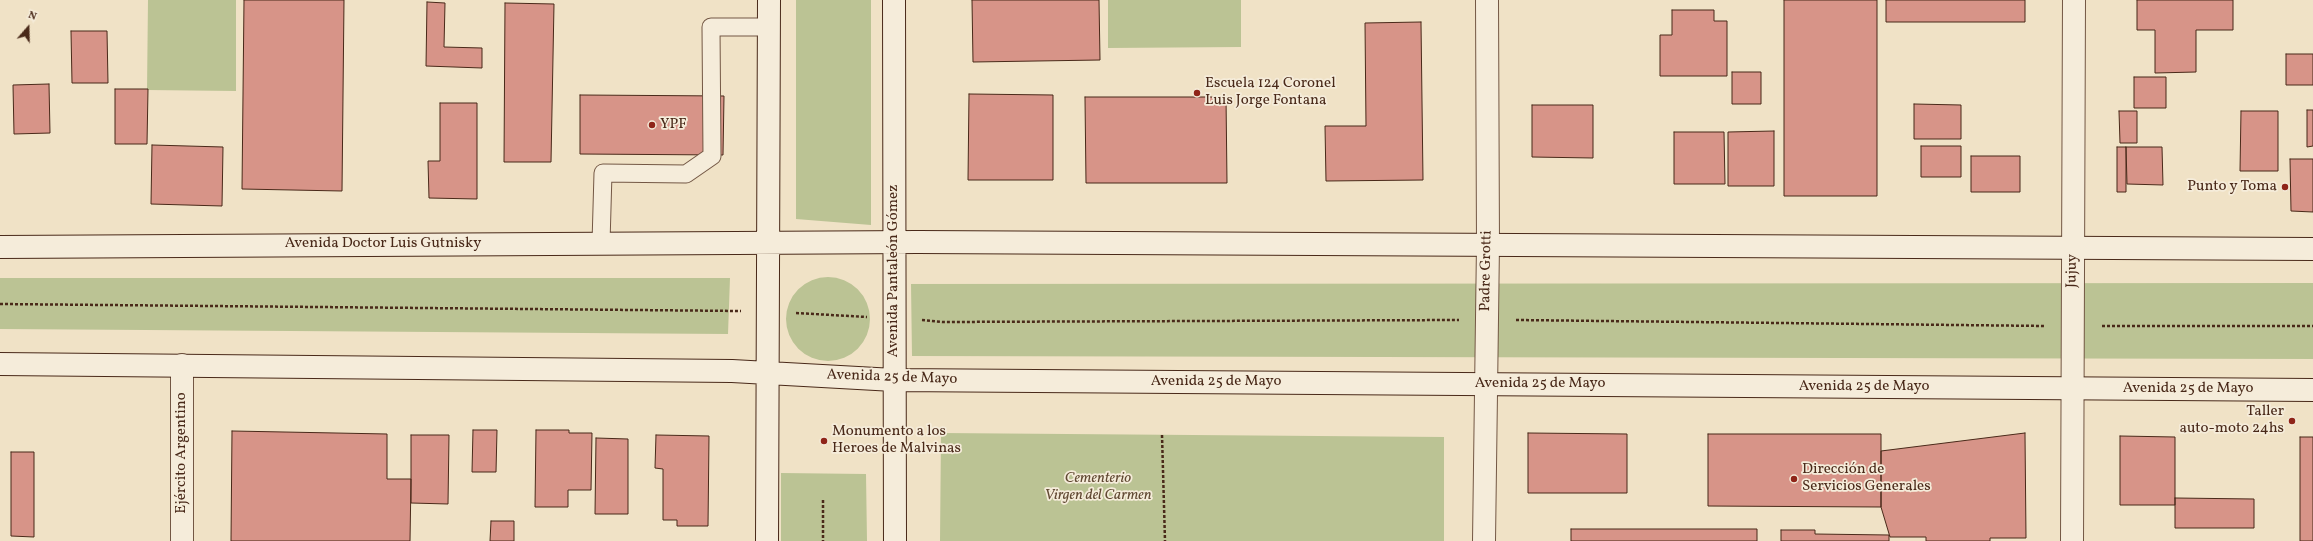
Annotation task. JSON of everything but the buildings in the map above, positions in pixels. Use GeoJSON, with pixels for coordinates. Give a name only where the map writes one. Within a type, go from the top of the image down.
{"type":"FeatureCollection","features":[{"type":"Feature","properties":{"kind":"main road"},"geometry":{"type":"LineString","coordinates":[[767,541],[766,311],[769,0]]}},
{"type":"Feature","properties":{"kind":"main road","name":"Avenida Pantaleón Gómez"},"geometry":{"type":"LineString","coordinates":[[894,0],[895,541]]}},
{"type":"Feature","properties":{"kind":"main road","name":"Padre Grotti"},"geometry":{"type":"LineString","coordinates":[[1484,541],[1488,244],[1487,0]]}},
{"type":"Feature","properties":{"kind":"main road","name":"Jujuy"},"geometry":{"type":"LineString","coordinates":[[2072,541],[2074,0]]}},
{"type":"Feature","properties":{"kind":"main road"},"geometry":{"type":"LineString","coordinates":[[767,242],[1488,244],[2313,249]]}},
{"type":"Feature","properties":{"kind":"main road","name":"Avenida Doctor Luis Gutnisky"},"geometry":{"type":"LineString","coordinates":[[0,247],[767,242]]}},
{"type":"Feature","properties":{"kind":"main road"},"geometry":{"type":"LineString","coordinates":[[0,364],[766,372]]}},
{"type":"Feature","properties":{"kind":"main road","name":"Ejército Argentino"},"geometry":{"type":"LineString","coordinates":[[182,365],[182,541]]}},
{"type":"Feature","properties":{"kind":"main road","name":"Avenida 25 de Mayo"},"geometry":{"type":"LineString","coordinates":[[766,372],[894,380],[2313,390]]}},
{"type":"Feature","properties":{"kind":"lane"},"geometry":{"type":"LineString","coordinates":[[601,243],[603,173],[686,174],[712,156],[711,27],[769,27]]}},
{"type":"Feature","properties":{"kind":"path"},"geometry":{"type":"LineString","coordinates":[[0,304],[766,311],[942,322],[1486,319],[2072,326],[2313,326]]}},
{"type":"Feature","properties":{"kind":"path"},"geometry":{"type":"LineString","coordinates":[[1162,435],[1165,541]]}},
{"type":"Feature","properties":{"kind":"path"},"geometry":{"type":"LineString","coordinates":[[823,500],[823,541]]}},
{"type":"Feature","properties":{"kind":"green space"},"geometry":{"type":"Polygon","coordinates":[[[148,0],[236,0],[236,91],[147,90],[148,0]]]}},
{"type":"Feature","properties":{"kind":"green space"},"geometry":{"type":"Polygon","coordinates":[[[796,0],[871,0],[871,225],[796,219],[796,0]]]}},
{"type":"Feature","properties":{"kind":"green space"},"geometry":{"type":"Polygon","coordinates":[[[1108,0],[1241,0],[1241,47],[1108,48],[1108,0]]]}},
{"type":"Feature","properties":{"kind":"green space"},"geometry":{"type":"Polygon","coordinates":[[[828,277],[844,280],[858,289],[867,303],[870,319],[867,335],[858,349],[844,358],[828,361],[812,358],[798,349],[789,335],[786,319],[789,303],[798,289],[812,280],[828,277]]]}},
{"type":"Feature","properties":{"kind":"green space"},"geometry":{"type":"Polygon","coordinates":[[[0,278],[730,278],[728,334],[0,329],[0,278]]]}},
{"type":"Feature","properties":{"kind":"green space"},"geometry":{"type":"Polygon","coordinates":[[[2313,283],[2313,359],[912,356],[911,284],[2313,283]]]}},
{"type":"Feature","properties":{"kind":"green space","name":"Cementerio Virgen del Carmen"},"geometry":{"type":"Polygon","coordinates":[[[941,433],[1444,437],[1444,541],[940,541],[941,433]]]}},
{"type":"Feature","properties":{"kind":"green space"},"geometry":{"type":"Polygon","coordinates":[[[781,473],[866,474],[867,541],[781,541],[781,473]]]}},
{"type":"Feature","properties":{"kind":"place","name":"Escuela 124 Coronel Luis Jorge Fontana"},"geometry":{"type":"Point","coordinates":[1197,93]}},
{"type":"Feature","properties":{"kind":"place","name":"YPF"},"geometry":{"type":"Point","coordinates":[652,125]}},
{"type":"Feature","properties":{"kind":"place","name":"Punto y Toma"},"geometry":{"type":"Point","coordinates":[2285,187]}},
{"type":"Feature","properties":{"kind":"place","name":"Taller auto-moto 24hs"},"geometry":{"type":"Point","coordinates":[2292,421]}},
{"type":"Feature","properties":{"kind":"place","name":"Monumento a los Heroes de Malvinas"},"geometry":{"type":"Point","coordinates":[824,441]}},
{"type":"Feature","properties":{"kind":"place","name":"Dirección de Servicios Generales"},"geometry":{"type":"Point","coordinates":[1794,479]}}]}
